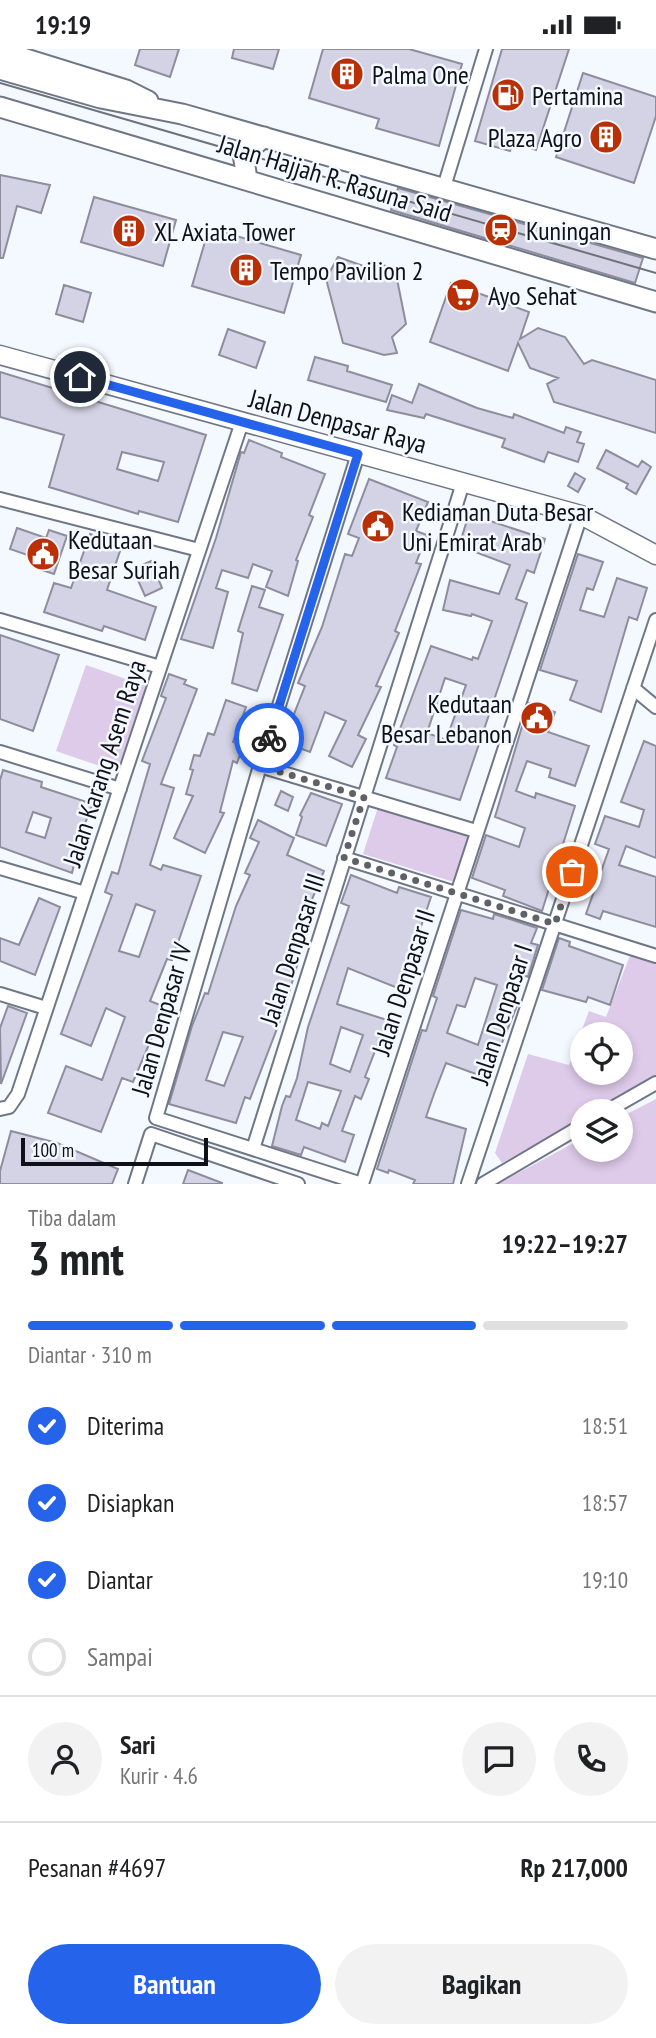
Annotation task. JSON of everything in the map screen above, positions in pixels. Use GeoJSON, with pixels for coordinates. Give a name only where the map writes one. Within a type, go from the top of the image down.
{"type":"FeatureCollection","features":[{"type":"Feature","properties":{"kind":"main road","name":"Jalan Hajjah R. Rasuna Said"},"geometry":{"type":"LineString","coordinates":[[0,51],[126,90],[168,110]]}},
{"type":"Feature","properties":{"kind":"main road","name":"Jalan Hajjah R. Rasuna Said"},"geometry":{"type":"LineString","coordinates":[[0,69],[101,98],[168,110],[656,249]]}},
{"type":"Feature","properties":{"kind":"main road","name":"Jalan Hajjah R. Rasuna Said"},"geometry":{"type":"LineString","coordinates":[[0,107],[656,302]]}},
{"type":"Feature","properties":{"kind":"main road","name":"Jalan Hajjah R. Rasuna Said"},"geometry":{"type":"LineString","coordinates":[[0,118],[46,131],[80,130]]}},
{"type":"Feature","properties":{"kind":"main road"},"geometry":{"type":"LineString","coordinates":[[247,179],[243,154],[264,137]]}},
{"type":"Feature","properties":{"kind":"street"},"geometry":{"type":"LineString","coordinates":[[444,187],[486,49]]}},
{"type":"Feature","properties":{"kind":"street","name":"Jalan Denpasar Raya"},"geometry":{"type":"LineString","coordinates":[[0,355],[582,515],[656,555]]}},
{"type":"Feature","properties":{"kind":"street","name":"Jalan Karang Asem Raya"},"geometry":{"type":"LineString","coordinates":[[0,1109],[9,1107],[18,1094],[242,422]]}},
{"type":"Feature","properties":{"kind":"street","name":"Jalan Denpasar IV"},"geometry":{"type":"LineString","coordinates":[[358,454],[260,766],[156,1118],[362,1184]]}},
{"type":"Feature","properties":{"kind":"street","name":"Jalan Denpasar III"},"geometry":{"type":"LineString","coordinates":[[253,1149],[463,483]]}},
{"type":"Feature","properties":{"kind":"street"},"geometry":{"type":"LineString","coordinates":[[0,499],[199,550]]}},
{"type":"Feature","properties":{"kind":"street","name":"Jalan Denpasar II"},"geometry":{"type":"LineString","coordinates":[[362,1184],[582,515]]}},
{"type":"Feature","properties":{"kind":"street","name":"Jalan Denpasar I"},"geometry":{"type":"LineString","coordinates":[[468,1184],[656,619]]}},
{"type":"Feature","properties":{"kind":"street"},"geometry":{"type":"LineString","coordinates":[[0,620],[160,667]]}},
{"type":"Feature","properties":{"kind":"street"},"geometry":{"type":"LineString","coordinates":[[633,688],[656,707]]}},
{"type":"Feature","properties":{"kind":"street"},"geometry":{"type":"LineString","coordinates":[[0,751],[120,789]]}},
{"type":"Feature","properties":{"kind":"street"},"geometry":{"type":"LineString","coordinates":[[260,766],[477,831]]}},
{"type":"Feature","properties":{"kind":"street"},"geometry":{"type":"LineString","coordinates":[[344,858],[656,956]]}},
{"type":"Feature","properties":{"kind":"street"},"geometry":{"type":"LineString","coordinates":[[0,868],[85,893]]}},
{"type":"Feature","properties":{"kind":"street"},"geometry":{"type":"LineString","coordinates":[[0,994],[46,1008]]}},
{"type":"Feature","properties":{"kind":"street"},"geometry":{"type":"LineString","coordinates":[[628,1099],[656,1083]]}},
{"type":"Feature","properties":{"kind":"street"},"geometry":{"type":"LineString","coordinates":[[483,1184],[570,1133]]}},
{"type":"Feature","properties":{"kind":"street"},"geometry":{"type":"LineString","coordinates":[[135,1184],[151,1134],[298,1184]]}},
{"type":"Feature","properties":{"kind":"shaded area"},"geometry":{"type":"Polygon","coordinates":[[[86,665],[146,686],[117,772],[56,751],[86,665]]]}},
{"type":"Feature","properties":{"kind":"shaded area"},"geometry":{"type":"Polygon","coordinates":[[[379,804],[470,832],[454,882],[363,854],[379,804]]]}},
{"type":"Feature","properties":{"kind":"shaded area"},"geometry":{"type":"Polygon","coordinates":[[[631,953],[656,962],[656,1077],[616,1099],[570,1099],[570,1125],[502,1163],[495,1153],[528,1054],[569,1065],[570,1062],[570,1085],[633,1085],[633,1022],[585,1022],[589,1011],[606,1017],[631,953]]]}},
{"type":"Feature","properties":{"kind":"shaded area"},"geometry":{"type":"Polygon","coordinates":[[[656,1099],[656,1184],[498,1184],[570,1145],[570,1162],[633,1162],[633,1111],[656,1099]]]}},
{"type":"Feature","properties":{"kind":"building"},"geometry":{"type":"Polygon","coordinates":[[[140,49],[179,49],[170,77],[135,65],[140,49]]]}},
{"type":"Feature","properties":{"kind":"building"},"geometry":{"type":"Polygon","coordinates":[[[234,49],[279,49],[273,69],[232,58],[234,49]]]}},
{"type":"Feature","properties":{"kind":"building"},"geometry":{"type":"Polygon","coordinates":[[[323,49],[409,49],[462,64],[439,146],[376,128],[379,119],[309,98],[323,49]]]}},
{"type":"Feature","properties":{"kind":"building"},"geometry":{"type":"Polygon","coordinates":[[[502,49],[569,49],[536,150],[513,142],[510,151],[475,141],[502,49]]]}},
{"type":"Feature","properties":{"kind":"building","name":"Plaza Agro"},"geometry":{"type":"Polygon","coordinates":[[[583,73],[656,97],[656,116],[634,183],[556,157],[583,73]]]}},
{"type":"Feature","properties":{"kind":"building"},"geometry":{"type":"Polygon","coordinates":[[[0,175],[50,185],[41,213],[17,206],[3,258],[0,258],[0,175]]]}},
{"type":"Feature","properties":{"kind":"building"},"geometry":{"type":"Polygon","coordinates":[[[398,188],[643,258],[635,283],[391,210],[398,188]]]}},
{"type":"Feature","properties":{"kind":"building","name":"XL Axiata Tower"},"geometry":{"type":"Polygon","coordinates":[[[94,197],[176,220],[163,266],[81,242],[94,197]]]}},
{"type":"Feature","properties":{"kind":"building","name":"Tempo Pavilion 2"},"geometry":{"type":"Polygon","coordinates":[[[209,228],[301,255],[284,313],[192,286],[209,228]]]}},
{"type":"Feature","properties":{"kind":"building"},"geometry":{"type":"Polygon","coordinates":[[[338,257],[366,267],[374,262],[395,269],[406,324],[392,337],[397,353],[384,355],[343,343],[326,279],[338,257]]]}},
{"type":"Feature","properties":{"kind":"building"},"geometry":{"type":"Polygon","coordinates":[[[451,283],[529,312],[520,339],[538,328],[565,337],[584,364],[592,360],[656,380],[656,433],[554,402],[547,384],[558,378],[530,368],[518,343],[508,371],[430,342],[451,283]]]}},
{"type":"Feature","properties":{"kind":"building"},"geometry":{"type":"Polygon","coordinates":[[[64,285],[91,293],[83,322],[56,314],[64,285]]]}},
{"type":"Feature","properties":{"kind":"building"},"geometry":{"type":"Polygon","coordinates":[[[228,329],[265,342],[256,368],[219,355],[228,329]]]}},
{"type":"Feature","properties":{"kind":"building"},"geometry":{"type":"Polygon","coordinates":[[[315,357],[348,366],[347,371],[392,385],[386,402],[308,380],[315,357]]]}},
{"type":"Feature","properties":{"kind":"building"},"geometry":{"type":"Polygon","coordinates":[[[0,372],[206,435],[178,522],[139,511],[138,514],[49,487],[64,435],[0,417],[0,372]],[[122,452],[117,469],[158,481],[164,462],[122,452]]]}},
{"type":"Feature","properties":{"kind":"building"},"geometry":{"type":"Polygon","coordinates":[[[419,384],[477,408],[513,418],[514,414],[564,433],[566,427],[581,432],[577,442],[584,444],[578,462],[548,452],[544,462],[502,447],[505,439],[426,414],[424,418],[387,410],[392,395],[412,403],[419,384]]]}},
{"type":"Feature","properties":{"kind":"building"},"geometry":{"type":"Polygon","coordinates":[[[249,440],[282,453],[281,457],[325,474],[309,515],[313,517],[296,560],[298,561],[288,596],[266,587],[272,571],[253,564],[248,578],[222,570],[216,588],[228,592],[213,648],[181,639],[216,538],[241,452],[244,453],[249,440]]]}},
{"type":"Feature","properties":{"kind":"building"},"geometry":{"type":"Polygon","coordinates":[[[606,450],[638,467],[642,461],[651,467],[636,494],[626,488],[628,484],[597,468],[606,450]]]}},
{"type":"Feature","properties":{"kind":"building"},"geometry":{"type":"Polygon","coordinates":[[[575,473],[585,479],[578,492],[568,486],[575,473]]]}},
{"type":"Feature","properties":{"kind":"building"},"geometry":{"type":"Polygon","coordinates":[[[369,479],[428,502],[416,531],[427,535],[416,563],[421,564],[395,631],[399,633],[376,686],[381,687],[358,735],[366,739],[352,767],[329,756],[346,721],[325,712],[310,752],[283,742],[305,686],[298,683],[322,627],[345,554],[352,556],[359,538],[348,534],[369,479]]]}},
{"type":"Feature","properties":{"kind":"building"},"geometry":{"type":"Polygon","coordinates":[[[469,514],[545,539],[534,573],[527,570],[516,599],[527,603],[460,800],[386,778],[397,747],[394,745],[431,646],[472,660],[473,657],[478,659],[492,621],[472,614],[471,616],[443,610],[450,580],[499,594],[510,565],[459,546],[469,514]],[[445,678],[427,733],[446,740],[466,685],[445,678]]]}},
{"type":"Feature","properties":{"kind":"building","name":"Kedutaan Besar Suriah"},"geometry":{"type":"Polygon","coordinates":[[[17,528],[46,538],[49,530],[67,536],[54,574],[36,568],[39,559],[10,549],[17,528]]]}},
{"type":"Feature","properties":{"kind":"building"},"geometry":{"type":"Polygon","coordinates":[[[90,534],[122,545],[107,590],[156,607],[145,640],[104,626],[102,631],[44,612],[54,583],[71,588],[90,534]]]}},
{"type":"Feature","properties":{"kind":"building"},"geometry":{"type":"Polygon","coordinates":[[[578,554],[603,562],[593,590],[587,588],[580,610],[604,617],[617,578],[647,588],[637,620],[629,617],[601,712],[570,700],[577,681],[540,670],[578,554]]]}},
{"type":"Feature","properties":{"kind":"building"},"geometry":{"type":"Polygon","coordinates":[[[151,561],[162,588],[145,596],[133,569],[151,561]]]}},
{"type":"Feature","properties":{"kind":"building"},"geometry":{"type":"Polygon","coordinates":[[[252,586],[265,590],[259,607],[283,615],[257,691],[232,683],[243,633],[238,631],[252,586]]]}},
{"type":"Feature","properties":{"kind":"building"},"geometry":{"type":"Polygon","coordinates":[[[0,635],[59,655],[33,731],[0,719],[0,635]]]}},
{"type":"Feature","properties":{"kind":"building"},"geometry":{"type":"Polygon","coordinates":[[[169,674],[186,680],[184,684],[197,689],[161,784],[174,788],[150,865],[161,870],[163,865],[201,876],[172,960],[167,959],[150,1001],[165,1007],[133,1082],[122,1078],[101,1132],[48,1113],[66,1066],[102,1080],[125,1017],[106,1008],[91,1046],[61,1034],[112,895],[105,892],[112,872],[118,874],[150,764],[142,761],[166,698],[161,696],[169,674]],[[136,904],[119,951],[139,957],[155,911],[136,904]]]}},
{"type":"Feature","properties":{"kind":"building"},"geometry":{"type":"Polygon","coordinates":[[[226,700],[246,707],[233,742],[243,746],[237,763],[233,761],[220,812],[224,813],[205,853],[174,838],[193,796],[186,794],[194,755],[200,756],[208,733],[214,735],[226,700]]]}},
{"type":"Feature","properties":{"kind":"building"},"geometry":{"type":"Polygon","coordinates":[[[529,703],[555,712],[548,732],[589,746],[575,786],[549,777],[551,769],[527,761],[516,791],[535,798],[536,793],[575,806],[542,911],[503,896],[505,890],[472,878],[486,835],[519,847],[525,828],[495,817],[529,703]]]}},
{"type":"Feature","properties":{"kind":"building"},"geometry":{"type":"Polygon","coordinates":[[[644,741],[656,746],[656,858],[626,846],[619,865],[656,877],[656,927],[603,911],[600,919],[586,914],[609,849],[595,844],[605,816],[639,827],[644,810],[621,802],[644,741]]]}},
{"type":"Feature","properties":{"kind":"building"},"geometry":{"type":"Polygon","coordinates":[[[3,770],[42,782],[41,787],[93,804],[83,828],[72,873],[0,847],[0,780],[3,770]],[[33,812],[26,832],[45,838],[51,818],[33,812]]]}},
{"type":"Feature","properties":{"kind":"building"},"geometry":{"type":"Polygon","coordinates":[[[281,791],[293,797],[288,811],[275,805],[281,791]]]}},
{"type":"Feature","properties":{"kind":"building"},"geometry":{"type":"Polygon","coordinates":[[[311,793],[342,804],[326,846],[296,835],[302,817],[300,815],[311,793]]]}},
{"type":"Feature","properties":{"kind":"building"},"geometry":{"type":"Polygon","coordinates":[[[258,820],[294,838],[287,855],[324,871],[310,904],[315,905],[283,1013],[250,1099],[245,1097],[236,1123],[169,1104],[192,1026],[205,993],[208,994],[236,906],[250,875],[245,873],[259,842],[250,838],[258,820]],[[223,1032],[206,1080],[224,1086],[243,1037],[223,1032]]]}},
{"type":"Feature","properties":{"kind":"building"},"geometry":{"type":"Polygon","coordinates":[[[351,875],[397,893],[399,887],[431,897],[400,989],[348,968],[337,1004],[387,1020],[365,1077],[369,1079],[361,1099],[355,1096],[342,1131],[354,1135],[345,1162],[304,1147],[301,1155],[272,1146],[282,1106],[286,1096],[290,1097],[297,1078],[308,1027],[349,906],[341,903],[351,875]],[[341,1027],[330,1064],[350,1072],[363,1035],[341,1027]],[[308,1082],[296,1120],[320,1129],[322,1123],[328,1126],[341,1091],[308,1082]]]}},
{"type":"Feature","properties":{"kind":"building"},"geometry":{"type":"Polygon","coordinates":[[[39,898],[60,907],[35,975],[0,961],[0,938],[19,945],[39,898]]]}},
{"type":"Feature","properties":{"kind":"building"},"geometry":{"type":"Polygon","coordinates":[[[461,910],[493,919],[494,914],[537,928],[531,943],[538,945],[528,977],[520,974],[510,1003],[517,1006],[499,1050],[495,1048],[484,1077],[446,1063],[426,1117],[466,1129],[453,1184],[413,1184],[415,1180],[389,1170],[388,1173],[377,1169],[422,1030],[426,1031],[437,998],[433,996],[461,910]],[[475,978],[465,1007],[457,1005],[447,1033],[478,1045],[497,985],[475,978]]]}},
{"type":"Feature","properties":{"kind":"building"},"geometry":{"type":"Polygon","coordinates":[[[559,938],[570,942],[569,946],[623,965],[610,1005],[588,997],[586,1002],[542,990],[559,938]]]}},
{"type":"Feature","properties":{"kind":"building"},"geometry":{"type":"Polygon","coordinates":[[[8,1006],[27,1013],[1,1084],[0,1028],[8,1006]]]}},
{"type":"Feature","properties":{"kind":"building"},"geometry":{"type":"Polygon","coordinates":[[[11,1131],[57,1143],[118,1169],[112,1184],[0,1184],[0,1171],[11,1131]]]}},
{"type":"Feature","properties":{"kind":"building"},"geometry":{"type":"Polygon","coordinates":[[[188,1170],[222,1183],[222,1184],[183,1184],[188,1170]]]}},
{"type":"Feature","properties":{"kind":"tram line"},"geometry":{"type":"LineString","coordinates":[[0,83],[656,273]]}},
{"type":"Feature","properties":{"kind":"way so far"},"geometry":{"type":"LineString","coordinates":[[269,738],[260,766],[364,797],[344,858],[555,924],[572,872]]}},
{"type":"Feature","properties":{"kind":"place","name":"Palma One"},"geometry":{"type":"Point","coordinates":[347,74]}},
{"type":"Feature","properties":{"kind":"place","name":"Pertamina"},"geometry":{"type":"Point","coordinates":[508,95]}},
{"type":"Feature","properties":{"kind":"place","name":"Plaza Agro"},"geometry":{"type":"Point","coordinates":[606,137]}},
{"type":"Feature","properties":{"kind":"place","name":"Kuningan"},"geometry":{"type":"Point","coordinates":[501,230]}},
{"type":"Feature","properties":{"kind":"place","name":"XL Axiata Tower"},"geometry":{"type":"Point","coordinates":[129,231]}},
{"type":"Feature","properties":{"kind":"place","name":"Tempo Pavilion 2"},"geometry":{"type":"Point","coordinates":[246,270]}},
{"type":"Feature","properties":{"kind":"place","name":"Ayo Sehat"},"geometry":{"type":"Point","coordinates":[463,295]}},
{"type":"Feature","properties":{"kind":"place","name":"Kediaman Duta Besar Uni Emirat Arab"},"geometry":{"type":"Point","coordinates":[378,526]}},
{"type":"Feature","properties":{"kind":"place","name":"Kedutaan Besar Suriah"},"geometry":{"type":"Point","coordinates":[43,554]}},
{"type":"Feature","properties":{"kind":"place","name":"Kedutaan Besar Lebanon"},"geometry":{"type":"Point","coordinates":[537,718]}},
{"type":"Feature","properties":{"kind":"route"},"geometry":{"type":"LineString","coordinates":[[80,377],[358,454],[269,738]]}}]}
